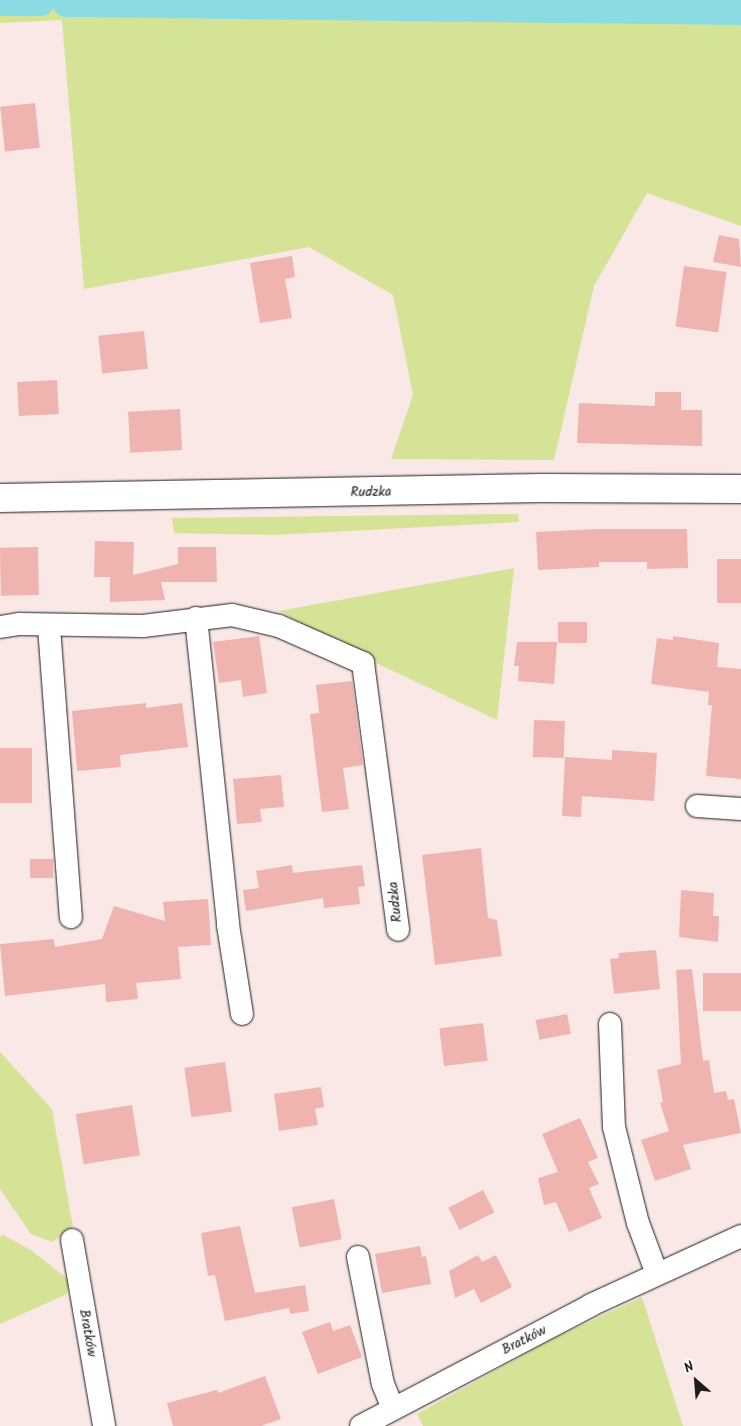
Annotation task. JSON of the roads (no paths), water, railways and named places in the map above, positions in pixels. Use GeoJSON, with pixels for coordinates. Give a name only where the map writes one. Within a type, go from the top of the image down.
{"type":"FeatureCollection","features":[{"type":"Feature","properties":{"kind":"main road","name":"Rudzka"},"geometry":{"type":"LineString","coordinates":[[0,498],[543,488],[741,489]]}},
{"type":"Feature","properties":{"kind":"street","name":"Rudzka"},"geometry":{"type":"LineString","coordinates":[[0,627],[20,624],[50,627],[142,626],[232,615],[261,620],[363,663],[398,930]]}},
{"type":"Feature","properties":{"kind":"street"},"geometry":{"type":"LineString","coordinates":[[196,618],[228,924],[242,1014]]}},
{"type":"Feature","properties":{"kind":"street"},"geometry":{"type":"LineString","coordinates":[[50,627],[71,917]]}},
{"type":"Feature","properties":{"kind":"street"},"geometry":{"type":"LineString","coordinates":[[697,806],[741,809]]}},
{"type":"Feature","properties":{"kind":"street"},"geometry":{"type":"LineString","coordinates":[[610,1024],[614,1127],[638,1223],[657,1274]]}},
{"type":"Feature","properties":{"kind":"street","name":"Bratków"},"geometry":{"type":"LineString","coordinates":[[361,1426],[657,1274],[741,1236]]}},
{"type":"Feature","properties":{"kind":"street","name":"Bratków"},"geometry":{"type":"LineString","coordinates":[[72,1240],[104,1426]]}},
{"type":"Feature","properties":{"kind":"street"},"geometry":{"type":"LineString","coordinates":[[358,1257],[383,1384],[393,1409]]}},
{"type":"Feature","properties":{"kind":"waterway"},"geometry":{"type":"LineString","coordinates":[[0,3],[41,3]]}},
{"type":"Feature","properties":{"kind":"waterway"},"geometry":{"type":"LineString","coordinates":[[66,4],[741,12]]}}]}
